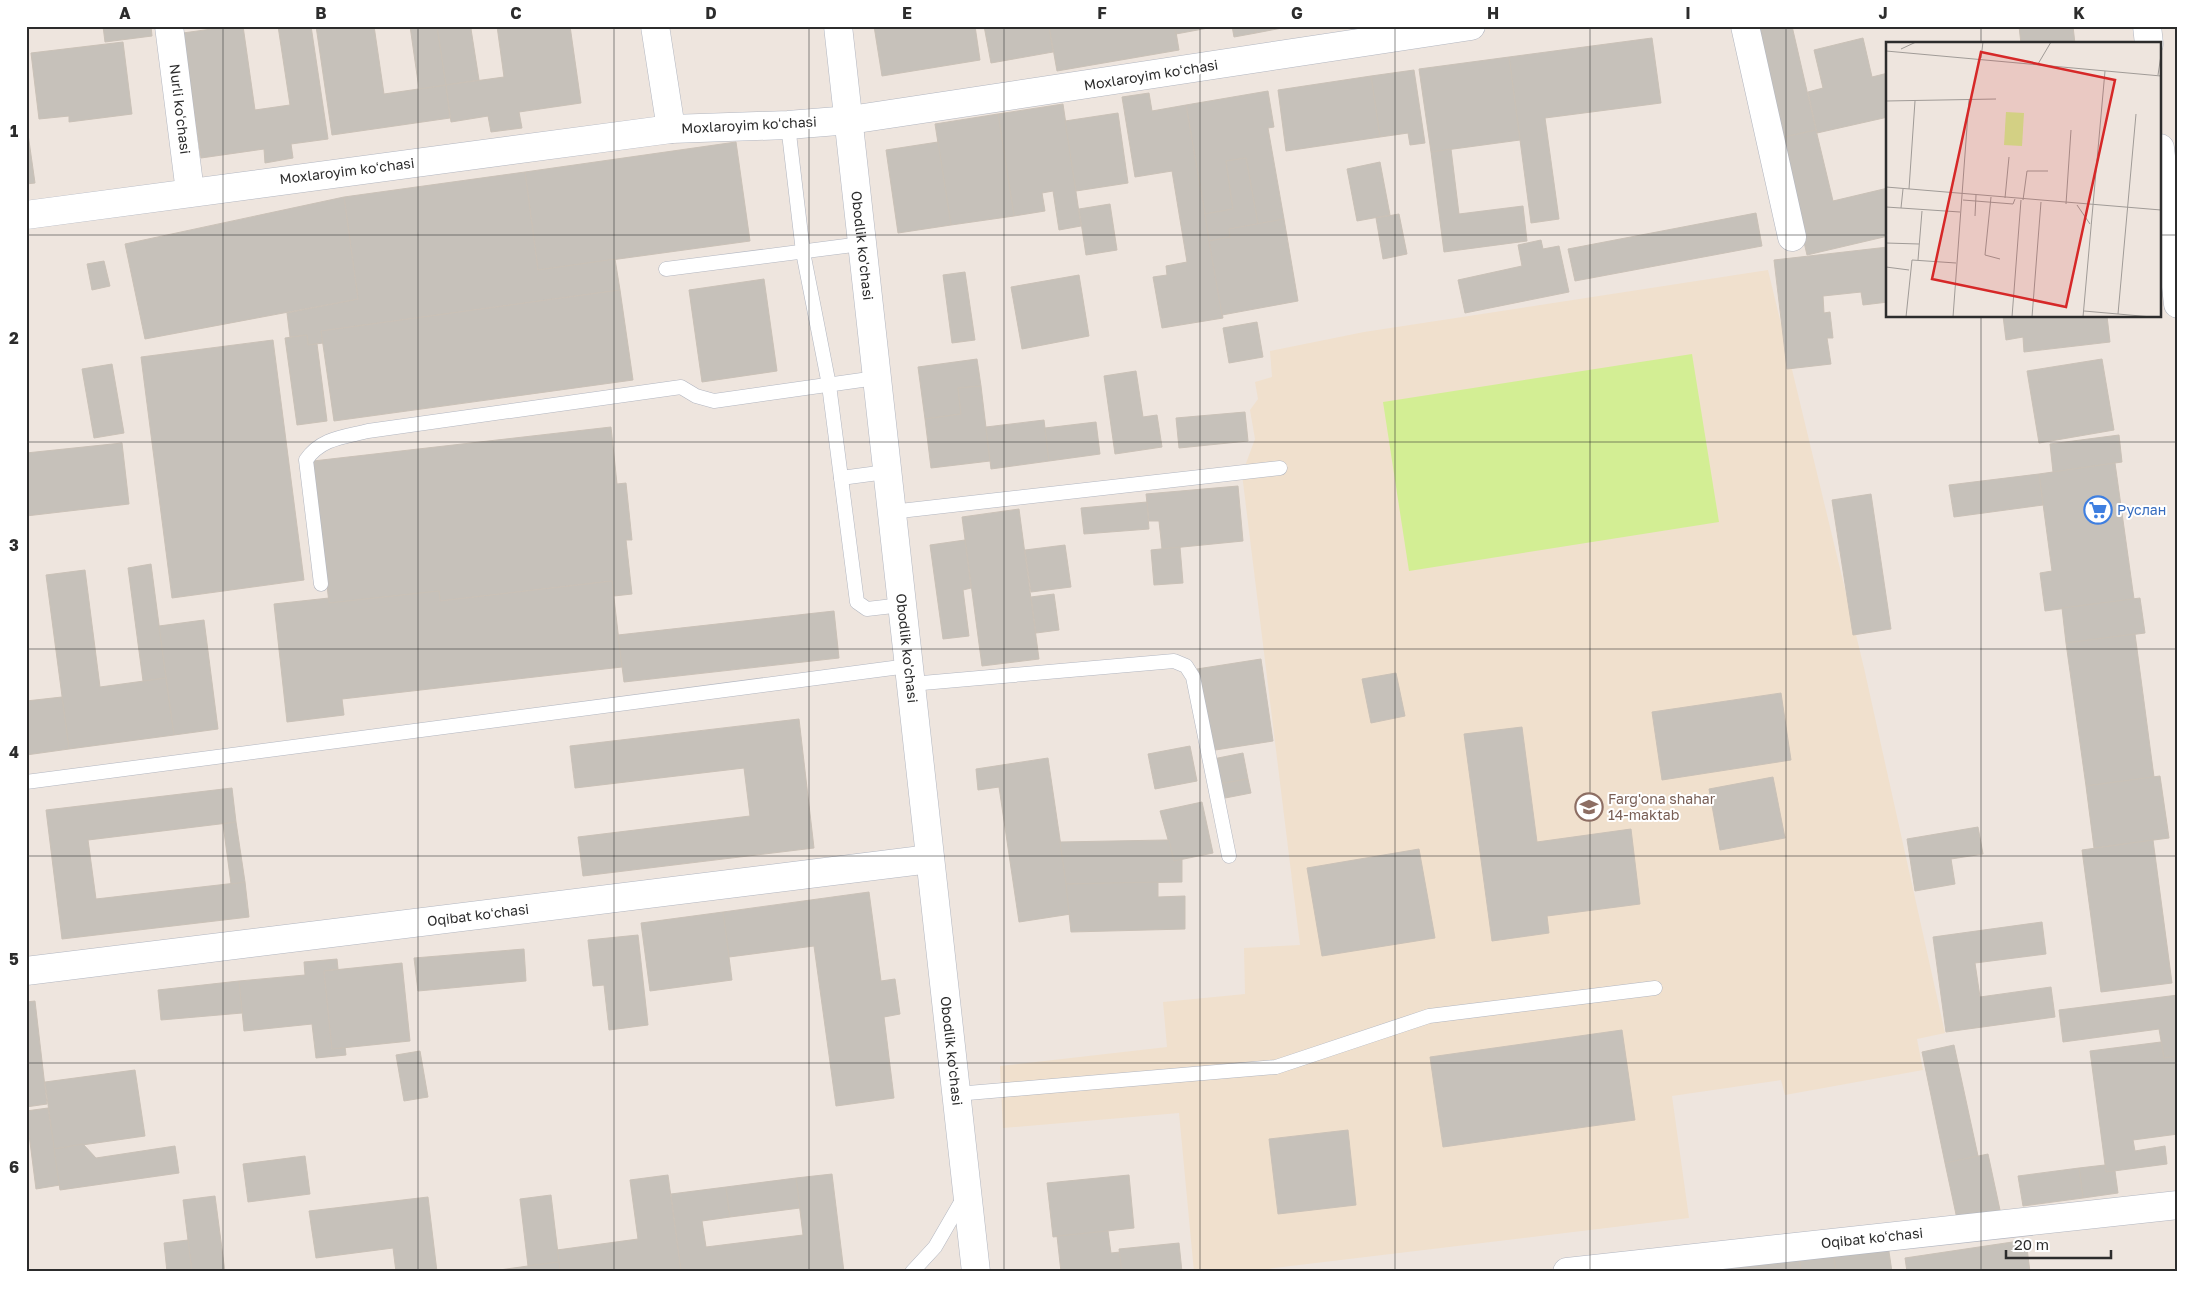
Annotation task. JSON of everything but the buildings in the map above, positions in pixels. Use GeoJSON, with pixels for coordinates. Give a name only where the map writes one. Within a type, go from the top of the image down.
{"type":"FeatureCollection","features":[{"type":"Feature","properties":{"kind":"street","name":"Nurli koʻchasi"},"geometry":{"type":"LineString","coordinates":[[170,26],[190,192]]}},
{"type":"Feature","properties":{"kind":"street"},"geometry":{"type":"LineString","coordinates":[[655,26],[671,129]]}},
{"type":"Feature","properties":{"kind":"street","name":"Obodlik ko'chasi"},"geometry":{"type":"LineString","coordinates":[[838,26],[850,120],[861,244],[976,1272]]}},
{"type":"Feature","properties":{"kind":"street","name":"Moxlaroyim koʻchasi"},"geometry":{"type":"LineString","coordinates":[[26,215],[671,129],[788,125],[850,120],[1471,26]]}},
{"type":"Feature","properties":{"kind":"street"},"geometry":{"type":"LineString","coordinates":[[1745,26],[1792,238]]}},
{"type":"Feature","properties":{"kind":"street"},"geometry":{"type":"LineString","coordinates":[[2147,26],[2149,42]]}},
{"type":"Feature","properties":{"kind":"street"},"geometry":{"type":"LineString","coordinates":[[2162,165],[2178,304]]}},
{"type":"Feature","properties":{"kind":"street","name":"Oqibat koʻchasi"},"geometry":{"type":"LineString","coordinates":[[26,971],[930,858]]}},
{"type":"Feature","properties":{"kind":"street","name":"Oqibat koʻchasi"},"geometry":{"type":"LineString","coordinates":[[1567,1272],[2178,1205]]}},
{"type":"Feature","properties":{"kind":"lane"},"geometry":{"type":"LineString","coordinates":[[788,125],[803,252],[829,385],[856,602],[867,610],[902,605]]}},
{"type":"Feature","properties":{"kind":"lane"},"geometry":{"type":"LineString","coordinates":[[666,269],[861,244]]}},
{"type":"Feature","properties":{"kind":"lane"},"geometry":{"type":"LineString","coordinates":[[321,584],[306,460],[314,449],[329,440],[368,431],[681,387],[696,396],[714,401],[876,378]]}},
{"type":"Feature","properties":{"kind":"lane"},"geometry":{"type":"LineString","coordinates":[[891,512],[1280,468]]}},
{"type":"Feature","properties":{"kind":"lane"},"geometry":{"type":"LineString","coordinates":[[841,478],[886,472]]}},
{"type":"Feature","properties":{"kind":"lane"},"geometry":{"type":"LineString","coordinates":[[26,782],[909,675],[1174,661],[1186,666],[1193,677],[1229,856]]}},
{"type":"Feature","properties":{"kind":"lane"},"geometry":{"type":"LineString","coordinates":[[956,1094],[1276,1067],[1429,1016],[1655,988]]}},
{"type":"Feature","properties":{"kind":"lane"},"geometry":{"type":"LineString","coordinates":[[912,1272],[935,1247],[967,1192]]}},
{"type":"Feature","properties":{"kind":"shaded area","name":"Farg'ona shahar 14-maktab"},"geometry":{"type":"Polygon","coordinates":[[[1768,270],[1864,668],[1945,1033],[1917,1039],[1923,1070],[1785,1095],[1781,1080],[1672,1096],[1689,1218],[1242,1272],[1194,1272],[1179,1113],[1003,1128],[1000,1066],[1167,1047],[1163,1002],[1245,994],[1244,948],[1300,945],[1242,474],[1255,439],[1250,410],[1258,399],[1255,382],[1272,377],[1270,351],[1364,332],[1768,270]]]}},
{"type":"Feature","properties":{"kind":"green space"},"geometry":{"type":"Polygon","coordinates":[[[1692,354],[1719,522],[1409,571],[1383,402],[1692,354]]]}},
{"type":"Feature","properties":{"kind":"place","name":"Руслан"},"geometry":{"type":"Point","coordinates":[2098,510]}},
{"type":"Feature","properties":{"kind":"place","name":"Farg'ona shahar 14-maktab"},"geometry":{"type":"Point","coordinates":[1589,807]}}]}
